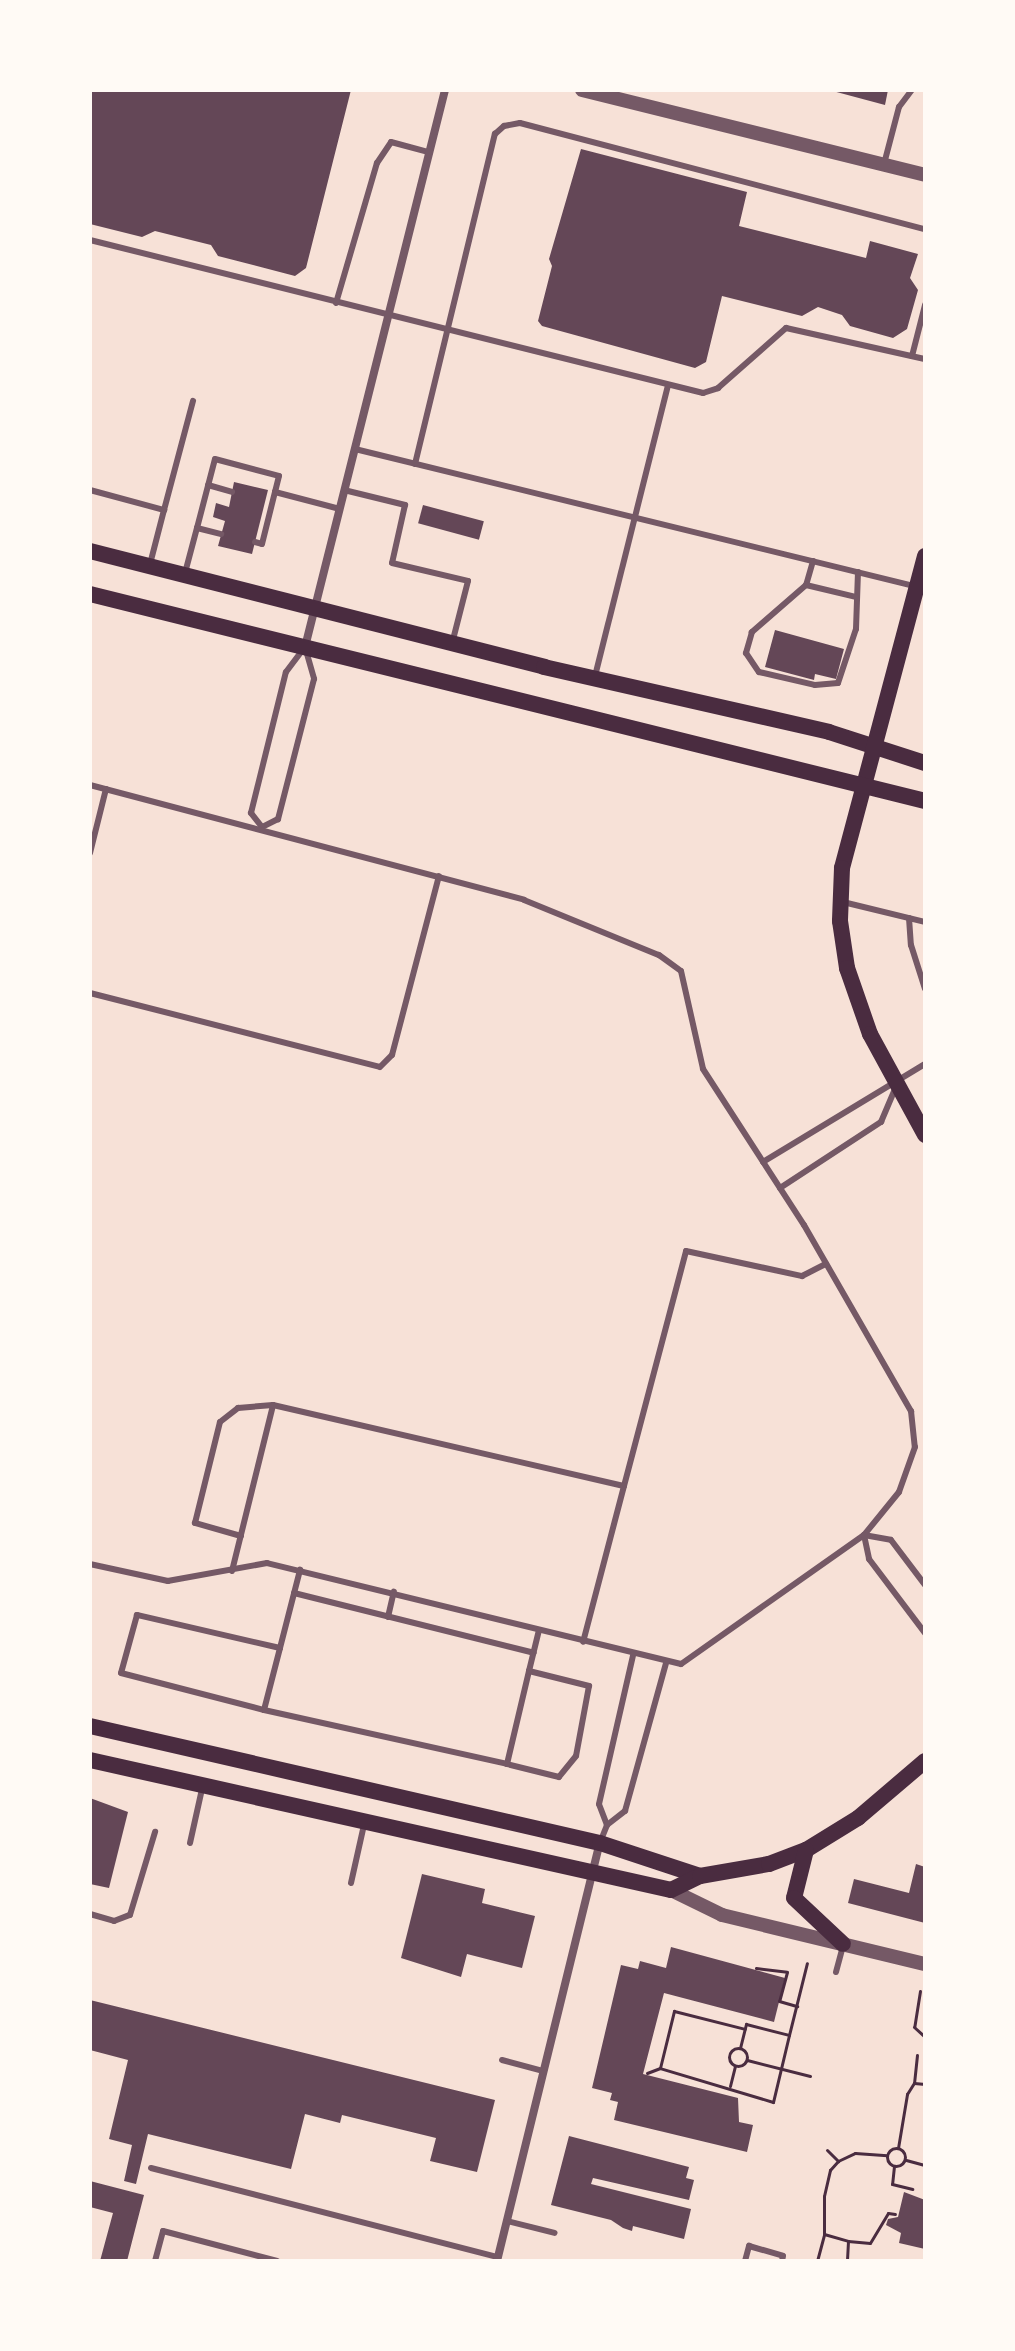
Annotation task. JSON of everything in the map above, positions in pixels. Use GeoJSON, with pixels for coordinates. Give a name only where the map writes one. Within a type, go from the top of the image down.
{"type":"FeatureCollection","features":[{"type":"Feature","properties":{"kind":"main road"},"geometry":{"type":"LineString","coordinates":[[90,551],[452,644],[829,732],[925,763]]}},
{"type":"Feature","properties":{"kind":"main road"},"geometry":{"type":"LineString","coordinates":[[925,559],[877,748],[842,868],[840,901],[847,968],[870,1034],[896,1087],[925,1135]]}},
{"type":"Feature","properties":{"kind":"main road"},"geometry":{"type":"LineString","coordinates":[[90,594],[925,801]]}},
{"type":"Feature","properties":{"kind":"main road"},"geometry":{"type":"LineString","coordinates":[[90,1726],[600,1843],[700,1876]]}},
{"type":"Feature","properties":{"kind":"main road"},"geometry":{"type":"LineString","coordinates":[[90,1760],[202,1789],[364,1825],[488,1848],[592,1875],[671,1890],[700,1876],[769,1864],[806,1850],[858,1818],[925,1761]]}},
{"type":"Feature","properties":{"kind":"main road"},"geometry":{"type":"LineString","coordinates":[[806,1850],[794,1898],[843,1944]]}},
{"type":"Feature","properties":{"kind":"street"},"geometry":{"type":"LineString","coordinates":[[305,647],[445,90]]}},
{"type":"Feature","properties":{"kind":"street"},"geometry":{"type":"LineString","coordinates":[[590,91],[925,175]]}},
{"type":"Feature","properties":{"kind":"street"},"geometry":{"type":"LineString","coordinates":[[498,2259],[600,1843]]}},
{"type":"Feature","properties":{"kind":"street"},"geometry":{"type":"LineString","coordinates":[[671,1890],[722,1915],[925,1964]]}},
{"type":"Feature","properties":{"kind":"lane"},"geometry":{"type":"LineString","coordinates":[[884,165],[899,107],[912,90]]}},
{"type":"Feature","properties":{"kind":"lane"},"geometry":{"type":"LineString","coordinates":[[415,464],[495,134],[520,123],[925,229]]}},
{"type":"Feature","properties":{"kind":"lane"},"geometry":{"type":"LineString","coordinates":[[336,303],[377,163],[391,142],[429,152]]}},
{"type":"Feature","properties":{"kind":"lane"},"geometry":{"type":"LineString","coordinates":[[90,240],[703,393],[718,388],[786,328],[925,359]]}},
{"type":"Feature","properties":{"kind":"lane"},"geometry":{"type":"LineString","coordinates":[[912,356],[925,305]]}},
{"type":"Feature","properties":{"kind":"lane"},"geometry":{"type":"LineString","coordinates":[[595,679],[668,385]]}},
{"type":"Feature","properties":{"kind":"lane"},"geometry":{"type":"LineString","coordinates":[[150,566],[193,401]]}},
{"type":"Feature","properties":{"kind":"lane"},"geometry":{"type":"LineString","coordinates":[[355,449],[918,587]]}},
{"type":"Feature","properties":{"kind":"lane"},"geometry":{"type":"LineString","coordinates":[[185,576],[215,459],[279,476],[269,501],[262,544],[255,542]]}},
{"type":"Feature","properties":{"kind":"lane"},"geometry":{"type":"LineString","coordinates":[[208,485],[232,492]]}},
{"type":"Feature","properties":{"kind":"lane"},"geometry":{"type":"LineString","coordinates":[[90,490],[164,510]]}},
{"type":"Feature","properties":{"kind":"lane"},"geometry":{"type":"LineString","coordinates":[[344,490],[405,505],[392,563],[468,581],[452,644]]}},
{"type":"Feature","properties":{"kind":"lane"},"geometry":{"type":"LineString","coordinates":[[275,492],[340,509]]}},
{"type":"Feature","properties":{"kind":"lane"},"geometry":{"type":"LineString","coordinates":[[197,528],[221,534]]}},
{"type":"Feature","properties":{"kind":"lane"},"geometry":{"type":"LineString","coordinates":[[813,561],[806,585],[752,632],[746,653],[759,672],[815,685],[838,683],[856,629],[858,572]]}},
{"type":"Feature","properties":{"kind":"lane"},"geometry":{"type":"LineString","coordinates":[[806,585],[856,597]]}},
{"type":"Feature","properties":{"kind":"lane"},"geometry":{"type":"LineString","coordinates":[[262,827],[251,813],[286,672],[305,647]]}},
{"type":"Feature","properties":{"kind":"lane"},"geometry":{"type":"LineString","coordinates":[[262,827],[278,819],[314,679],[305,647]]}},
{"type":"Feature","properties":{"kind":"lane"},"geometry":{"type":"LineString","coordinates":[[90,785],[262,827],[524,900],[659,955],[681,971],[703,1069],[780,1188],[911,1411],[912,1465],[899,1492],[864,1535],[681,1664],[633,1655],[394,1592],[267,1563],[168,1581],[90,1564]]}},
{"type":"Feature","properties":{"kind":"lane"},"geometry":{"type":"LineString","coordinates":[[90,853],[106,789]]}},
{"type":"Feature","properties":{"kind":"lane"},"geometry":{"type":"LineString","coordinates":[[90,993],[380,1067],[392,1055],[439,876]]}},
{"type":"Feature","properties":{"kind":"lane"},"geometry":{"type":"LineString","coordinates":[[840,901],[925,922]]}},
{"type":"Feature","properties":{"kind":"lane"},"geometry":{"type":"LineString","coordinates":[[909,918],[911,945],[925,989]]}},
{"type":"Feature","properties":{"kind":"lane"},"geometry":{"type":"LineString","coordinates":[[763,1162],[896,1087],[925,1064]]}},
{"type":"Feature","properties":{"kind":"lane"},"geometry":{"type":"LineString","coordinates":[[780,1188],[881,1122],[896,1087]]}},
{"type":"Feature","properties":{"kind":"lane"},"geometry":{"type":"LineString","coordinates":[[583,1642],[686,1251],[802,1276],[826,1264]]}},
{"type":"Feature","properties":{"kind":"lane"},"geometry":{"type":"LineString","coordinates":[[241,1536],[195,1523],[220,1422],[238,1408],[273,1405],[624,1486]]}},
{"type":"Feature","properties":{"kind":"lane"},"geometry":{"type":"LineString","coordinates":[[232,1571],[273,1405]]}},
{"type":"Feature","properties":{"kind":"lane"},"geometry":{"type":"LineString","coordinates":[[864,1535],[891,1540],[925,1585]]}},
{"type":"Feature","properties":{"kind":"lane"},"geometry":{"type":"LineString","coordinates":[[864,1535],[869,1559],[925,1633]]}},
{"type":"Feature","properties":{"kind":"lane"},"geometry":{"type":"LineString","coordinates":[[264,1710],[300,1570]]}},
{"type":"Feature","properties":{"kind":"lane"},"geometry":{"type":"LineString","coordinates":[[388,1617],[394,1592]]}},
{"type":"Feature","properties":{"kind":"lane"},"geometry":{"type":"LineString","coordinates":[[294,1593],[534,1653]]}},
{"type":"Feature","properties":{"kind":"lane"},"geometry":{"type":"LineString","coordinates":[[280,1648],[137,1615],[121,1673],[264,1710],[559,1777],[576,1756],[589,1686],[529,1671]]}},
{"type":"Feature","properties":{"kind":"lane"},"geometry":{"type":"LineString","coordinates":[[507,1764],[539,1630]]}},
{"type":"Feature","properties":{"kind":"lane"},"geometry":{"type":"LineString","coordinates":[[607,1825],[599,1804],[633,1655]]}},
{"type":"Feature","properties":{"kind":"lane"},"geometry":{"type":"LineString","coordinates":[[600,1843],[607,1825],[625,1811],[666,1663]]}},
{"type":"Feature","properties":{"kind":"lane"},"geometry":{"type":"LineString","coordinates":[[190,1843],[202,1789]]}},
{"type":"Feature","properties":{"kind":"lane"},"geometry":{"type":"LineString","coordinates":[[351,1883],[364,1825]]}},
{"type":"Feature","properties":{"kind":"lane"},"geometry":{"type":"LineString","coordinates":[[90,1914],[114,1921],[130,1915],[155,1832]]}},
{"type":"Feature","properties":{"kind":"lane"},"geometry":{"type":"LineString","coordinates":[[836,1972],[843,1944]]}},
{"type":"Feature","properties":{"kind":"lane"},"geometry":{"type":"LineString","coordinates":[[502,2060],[543,2071]]}},
{"type":"Feature","properties":{"kind":"lane"},"geometry":{"type":"LineString","coordinates":[[151,2168],[498,2259]]}},
{"type":"Feature","properties":{"kind":"lane"},"geometry":{"type":"LineString","coordinates":[[507,2221],[555,2233]]}},
{"type":"Feature","properties":{"kind":"lane"},"geometry":{"type":"LineString","coordinates":[[155,2261],[163,2231],[277,2261]]}},
{"type":"Feature","properties":{"kind":"lane"},"geometry":{"type":"LineString","coordinates":[[745,2261],[749,2246],[783,2256],[782,2261]]}},
{"type":"Feature","properties":{"kind":"path"},"geometry":{"type":"LineString","coordinates":[[740,2048],[729,2053],[735,2066],[729,2091],[773,2102],[807,1963]]}},
{"type":"Feature","properties":{"kind":"path"},"geometry":{"type":"LineString","coordinates":[[756,1968],[787,1972],[779,2001],[797,2006]]}},
{"type":"Feature","properties":{"kind":"path"},"geometry":{"type":"LineString","coordinates":[[920,1991],[914,2027],[925,2037]]}},
{"type":"Feature","properties":{"kind":"path"},"geometry":{"type":"LineString","coordinates":[[660,2068],[674,2011],[745,2029]]}},
{"type":"Feature","properties":{"kind":"path"},"geometry":{"type":"LineString","coordinates":[[747,2060],[740,2048],[746,2024],[789,2035]]}},
{"type":"Feature","properties":{"kind":"path"},"geometry":{"type":"LineString","coordinates":[[917,2055],[914,2083],[907,2094],[898,2148],[905,2159],[925,2165]]}},
{"type":"Feature","properties":{"kind":"path"},"geometry":{"type":"LineString","coordinates":[[735,2066],[747,2060],[810,2076]]}},
{"type":"Feature","properties":{"kind":"path"},"geometry":{"type":"LineString","coordinates":[[647,2073],[660,2068],[730,2086]]}},
{"type":"Feature","properties":{"kind":"path"},"geometry":{"type":"LineString","coordinates":[[914,2083],[925,2084]]}},
{"type":"Feature","properties":{"kind":"path"},"geometry":{"type":"LineString","coordinates":[[817,2261],[824,2234],[824,2196],[830,2170],[838,2161],[855,2153],[887,2155],[898,2148]]}},
{"type":"Feature","properties":{"kind":"path"},"geometry":{"type":"LineString","coordinates":[[827,2150],[838,2161]]}},
{"type":"Feature","properties":{"kind":"path"},"geometry":{"type":"LineString","coordinates":[[887,2155],[894,2166],[892,2184],[912,2189]]}},
{"type":"Feature","properties":{"kind":"path"},"geometry":{"type":"LineString","coordinates":[[894,2166],[905,2159]]}},
{"type":"Feature","properties":{"kind":"path"},"geometry":{"type":"LineString","coordinates":[[824,2234],[870,2243],[888,2213],[895,2214]]}},
{"type":"Feature","properties":{"kind":"path"},"geometry":{"type":"LineString","coordinates":[[847,2261],[848,2241]]}},
{"type":"Feature","properties":{"kind":"building"},"geometry":{"type":"Polygon","coordinates":[[[90,90],[351,90],[306,268],[295,276],[218,256],[211,245],[155,231],[142,237],[90,224],[90,90]]]}},
{"type":"Feature","properties":{"kind":"building"},"geometry":{"type":"Polygon","coordinates":[[[829,90],[888,90],[885,105],[829,90]]]}},
{"type":"Feature","properties":{"kind":"building"},"geometry":{"type":"Polygon","coordinates":[[[581,149],[747,192],[739,226],[866,258],[870,241],[918,254],[910,278],[918,290],[907,329],[893,338],[850,326],[842,315],[818,307],[802,316],[722,296],[706,362],[695,368],[542,326],[538,321],[552,266],[549,259],[581,149]]]}},
{"type":"Feature","properties":{"kind":"building"},"geometry":{"type":"Polygon","coordinates":[[[234,482],[268,490],[252,554],[218,546],[225,521],[213,517],[216,503],[229,507],[234,482]]]}},
{"type":"Feature","properties":{"kind":"building"},"geometry":{"type":"Polygon","coordinates":[[[423,505],[484,521],[479,540],[418,523],[423,505]]]}},
{"type":"Feature","properties":{"kind":"building"},"geometry":{"type":"Polygon","coordinates":[[[775,630],[844,649],[836,679],[815,674],[814,680],[765,667],[775,630]]]}},
{"type":"Feature","properties":{"kind":"building"},"geometry":{"type":"Polygon","coordinates":[[[90,1798],[128,1812],[109,1888],[90,1884],[90,1798]]]}},
{"type":"Feature","properties":{"kind":"building"},"geometry":{"type":"Polygon","coordinates":[[[916,1864],[925,1867],[925,1923],[848,1903],[854,1879],[909,1893],[916,1864]]]}},
{"type":"Feature","properties":{"kind":"building"},"geometry":{"type":"Polygon","coordinates":[[[422,1874],[485,1889],[482,1903],[535,1916],[522,1968],[467,1954],[461,1977],[401,1958],[422,1874]]]}},
{"type":"Feature","properties":{"kind":"building"},"geometry":{"type":"Polygon","coordinates":[[[671,1947],[785,1978],[774,2022],[664,1993],[643,2074],[738,2098],[739,2122],[753,2125],[747,2152],[614,2120],[618,2102],[610,2100],[612,2093],[592,2088],[621,1965],[638,1969],[640,1961],[666,1968],[671,1947]]]}},
{"type":"Feature","properties":{"kind":"building"},"geometry":{"type":"Polygon","coordinates":[[[90,2000],[495,2100],[477,2172],[430,2161],[436,2138],[342,2115],[340,2123],[305,2114],[291,2169],[148,2134],[136,2184],[124,2181],[132,2145],[109,2139],[128,2060],[90,2050],[90,2000]]]}},
{"type":"Feature","properties":{"kind":"building"},"geometry":{"type":"Polygon","coordinates":[[[569,2136],[689,2167],[686,2178],[694,2180],[689,2200],[593,2178],[591,2184],[691,2209],[684,2239],[633,2226],[632,2231],[611,2220],[551,2205],[569,2136]]]}},
{"type":"Feature","properties":{"kind":"building"},"geometry":{"type":"Polygon","coordinates":[[[90,2181],[144,2195],[127,2261],[100,2261],[113,2213],[90,2207],[90,2181]]]}},
{"type":"Feature","properties":{"kind":"building"},"geometry":{"type":"Polygon","coordinates":[[[904,2192],[925,2200],[925,2249],[899,2243],[901,2233],[886,2225],[888,2219],[898,2217],[904,2192]]]}}]}
